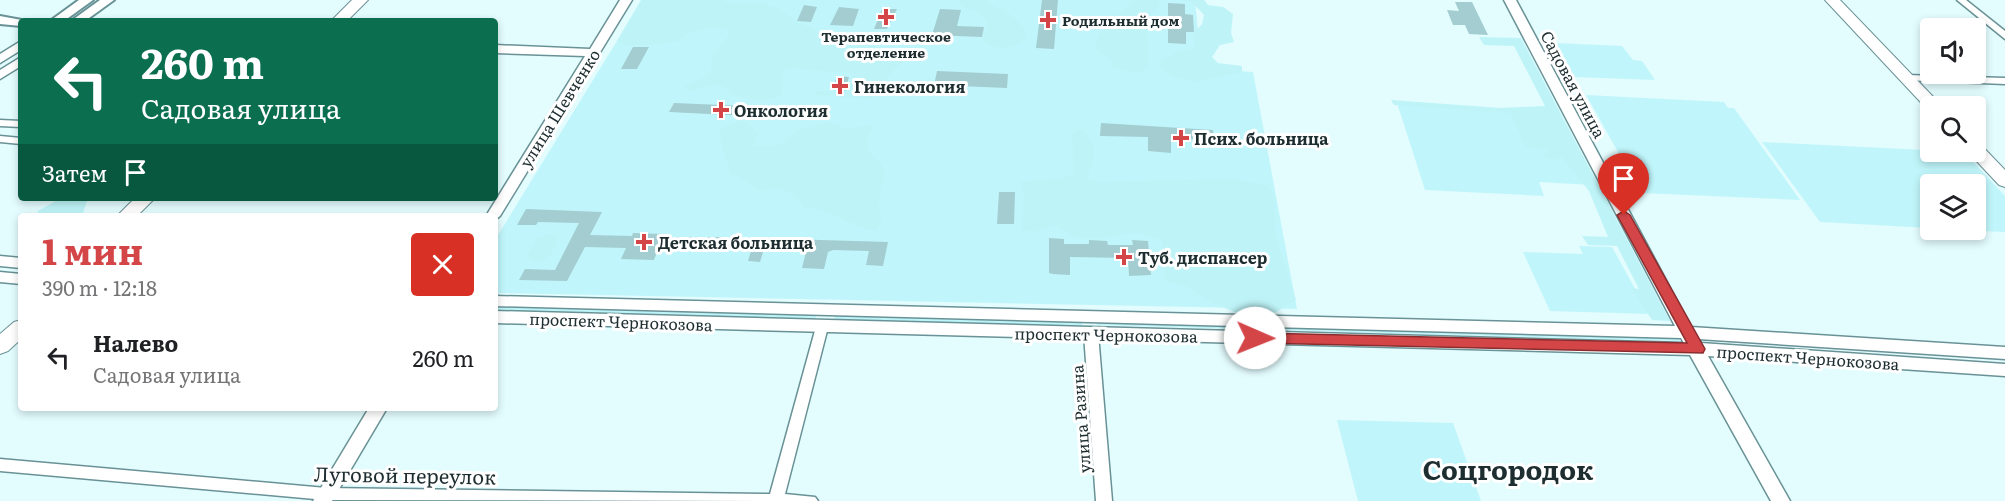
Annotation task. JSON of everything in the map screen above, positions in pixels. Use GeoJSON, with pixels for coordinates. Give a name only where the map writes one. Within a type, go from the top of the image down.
{"type":"FeatureCollection","features":[{"type":"Feature","properties":{"kind":"main road"},"geometry":{"type":"LineString","coordinates":[[60,18],[87,0]]}},
{"type":"Feature","properties":{"kind":"main road"},"geometry":{"type":"LineString","coordinates":[[81,18],[108,0]]}},
{"type":"Feature","properties":{"kind":"main road"},"geometry":{"type":"LineString","coordinates":[[341,18],[361,0]]}},
{"type":"Feature","properties":{"kind":"main road"},"geometry":{"type":"LineString","coordinates":[[353,18],[372,0]]}},
{"type":"Feature","properties":{"kind":"main road"},"geometry":{"type":"LineString","coordinates":[[1832,0],[1924,96]]}},
{"type":"Feature","properties":{"kind":"main road"},"geometry":{"type":"LineString","coordinates":[[0,20],[18,22]]}},
{"type":"Feature","properties":{"kind":"main road"},"geometry":{"type":"LineString","coordinates":[[0,30],[18,31]]}},
{"type":"Feature","properties":{"kind":"main road"},"geometry":{"type":"LineString","coordinates":[[1986,161],[2005,181]]}},
{"type":"Feature","properties":{"kind":"main road"},"geometry":{"type":"LineString","coordinates":[[129,213],[143,201]]}},
{"type":"Feature","properties":{"kind":"main road"},"geometry":{"type":"LineString","coordinates":[[142,213],[156,201]]}},
{"type":"Feature","properties":{"kind":"main road"},"geometry":{"type":"LineString","coordinates":[[0,331],[18,314]]}},
{"type":"Feature","properties":{"kind":"main road"},"geometry":{"type":"LineString","coordinates":[[0,346],[18,330]]}},
{"type":"Feature","properties":{"kind":"street","name":"улица Шевченко"},"geometry":{"type":"LineString","coordinates":[[495,213],[626,0]]}},
{"type":"Feature","properties":{"kind":"street","name":"Садовая улица"},"geometry":{"type":"LineString","coordinates":[[1510,0],[1686,332],[1698,349],[1781,501]]}},
{"type":"Feature","properties":{"kind":"street"},"geometry":{"type":"LineString","coordinates":[[1960,0],[2005,36]]}},
{"type":"Feature","properties":{"kind":"street"},"geometry":{"type":"LineString","coordinates":[[0,59],[18,47]]}},
{"type":"Feature","properties":{"kind":"street"},"geometry":{"type":"LineString","coordinates":[[498,48],[593,53]]}},
{"type":"Feature","properties":{"kind":"street"},"geometry":{"type":"LineString","coordinates":[[0,75],[18,63]]}},
{"type":"Feature","properties":{"kind":"street"},"geometry":{"type":"LineString","coordinates":[[1906,78],[2005,81]]}},
{"type":"Feature","properties":{"kind":"street"},"geometry":{"type":"LineString","coordinates":[[0,123],[18,124]]}},
{"type":"Feature","properties":{"kind":"street"},"geometry":{"type":"LineString","coordinates":[[0,139],[18,141]]}},
{"type":"Feature","properties":{"kind":"street"},"geometry":{"type":"LineString","coordinates":[[0,261],[18,263]]}},
{"type":"Feature","properties":{"kind":"street"},"geometry":{"type":"LineString","coordinates":[[0,277],[18,279]]}},
{"type":"Feature","properties":{"kind":"street","name":"проспект Чернокозова"},"geometry":{"type":"LineString","coordinates":[[498,301],[1686,332],[2005,353]]}},
{"type":"Feature","properties":{"kind":"street","name":"проспект Чернокозова"},"geometry":{"type":"LineString","coordinates":[[498,317],[1698,349],[2005,370]]}},
{"type":"Feature","properties":{"kind":"street"},"geometry":{"type":"LineString","coordinates":[[776,501],[822,327]]}},
{"type":"Feature","properties":{"kind":"street","name":"улица Разина"},"geometry":{"type":"LineString","coordinates":[[1091,334],[1104,501]]}},
{"type":"Feature","properties":{"kind":"street"},"geometry":{"type":"LineString","coordinates":[[324,498],[376,411]]}},
{"type":"Feature","properties":{"kind":"street","name":"Луговой переулок"},"geometry":{"type":"LineString","coordinates":[[0,465],[324,498],[810,501]]}},
{"type":"Feature","properties":{"kind":"shaded area"},"geometry":{"type":"Polygon","coordinates":[[[641,0],[722,0],[732,4],[764,3],[779,9],[795,21],[828,35],[894,51],[903,57],[903,62],[887,77],[892,85],[890,92],[876,93],[872,99],[814,95],[816,91],[845,91],[854,83],[852,74],[795,68],[784,69],[781,94],[773,99],[736,96],[730,94],[725,87],[716,84],[688,91],[684,87],[711,74],[712,59],[730,33],[725,29],[714,27],[683,35],[680,40],[674,42],[626,45],[617,41],[641,0]]]}},
{"type":"Feature","properties":{"kind":"shaded area"},"geometry":{"type":"Polygon","coordinates":[[[642,0],[1195,0],[1202,68],[1253,72],[1297,309],[498,293],[498,235],[642,0]]]}},
{"type":"Feature","properties":{"kind":"shaded area"},"geometry":{"type":"Polygon","coordinates":[[[959,0],[988,0],[989,4],[1018,21],[1028,37],[1005,48],[987,44],[982,40],[989,25],[978,11],[966,9],[959,4],[959,0]]]}},
{"type":"Feature","properties":{"kind":"shaded area"},"geometry":{"type":"Polygon","coordinates":[[[1135,0],[1158,0],[1160,3],[1147,21],[1148,68],[1138,73],[1112,67],[1112,60],[1100,52],[1095,44],[1104,27],[1104,18],[1122,13],[1135,0]]]}},
{"type":"Feature","properties":{"kind":"shaded area"},"geometry":{"type":"Polygon","coordinates":[[[1183,0],[1204,0],[1208,5],[1223,7],[1233,14],[1231,33],[1234,42],[1220,45],[1212,57],[1218,63],[1242,66],[1242,72],[1202,80],[1201,83],[1171,75],[1161,67],[1158,62],[1177,52],[1194,48],[1196,43],[1193,34],[1202,24],[1204,15],[1192,2],[1183,0]]]}},
{"type":"Feature","properties":{"kind":"shaded area"},"geometry":{"type":"Polygon","coordinates":[[[1479,37],[1521,38],[1670,321],[1652,320],[1631,288],[1639,289],[1617,246],[1588,245],[1582,236],[1608,237],[1589,191],[1562,157],[1553,160],[1544,155],[1549,150],[1526,147],[1510,113],[1394,105],[1391,100],[1500,108],[1545,106],[1514,46],[1484,45],[1479,37]]]}},
{"type":"Feature","properties":{"kind":"shaded area"},"geometry":{"type":"Polygon","coordinates":[[[1555,43],[1622,46],[1633,60],[1642,61],[1655,80],[1574,77],[1555,43]]]}},
{"type":"Feature","properties":{"kind":"shaded area"},"geometry":{"type":"Polygon","coordinates":[[[1586,95],[1724,102],[1728,108],[1734,108],[1800,200],[1641,193],[1586,95]]]}},
{"type":"Feature","properties":{"kind":"shaded area"},"geometry":{"type":"Polygon","coordinates":[[[1397,103],[1554,111],[1592,185],[1539,182],[1544,196],[1425,190],[1397,103]]]}},
{"type":"Feature","properties":{"kind":"shaded area"},"geometry":{"type":"Polygon","coordinates":[[[743,120],[758,133],[753,146],[763,147],[780,144],[801,128],[814,127],[827,122],[845,128],[875,125],[867,143],[871,154],[883,167],[884,174],[879,203],[882,222],[877,229],[868,230],[821,210],[804,207],[796,196],[781,188],[761,190],[730,173],[719,133],[723,127],[743,120]]]}},
{"type":"Feature","properties":{"kind":"shaded area"},"geometry":{"type":"Polygon","coordinates":[[[1080,129],[1091,141],[1094,153],[1087,180],[1097,182],[1232,179],[1266,185],[1275,196],[1275,233],[1296,300],[1273,314],[1237,313],[1208,301],[1186,286],[1165,281],[1162,240],[1140,234],[1082,238],[1071,235],[1056,225],[1034,232],[1021,230],[1024,194],[1019,182],[1062,179],[1074,173],[1072,133],[1080,129]]]}},
{"type":"Feature","properties":{"kind":"shaded area"},"geometry":{"type":"Polygon","coordinates":[[[1762,142],[1920,150],[1920,162],[1973,162],[1984,174],[1920,174],[1920,227],[1820,222],[1762,142]]]}},
{"type":"Feature","properties":{"kind":"shaded area"},"geometry":{"type":"Polygon","coordinates":[[[1986,176],[2005,196],[2005,232],[1986,231],[1986,176]]]}},
{"type":"Feature","properties":{"kind":"shaded area"},"geometry":{"type":"Polygon","coordinates":[[[56,201],[87,201],[83,213],[38,213],[56,201]]]}},
{"type":"Feature","properties":{"kind":"shaded area"},"geometry":{"type":"Polygon","coordinates":[[[549,234],[558,237],[552,252],[542,260],[531,260],[527,255],[536,239],[549,234]]]}},
{"type":"Feature","properties":{"kind":"shaded area"},"geometry":{"type":"Polygon","coordinates":[[[1579,246],[1612,247],[1649,314],[1550,311],[1523,252],[1583,254],[1579,246]]]}},
{"type":"Feature","properties":{"kind":"shaded area"},"geometry":{"type":"Polygon","coordinates":[[[498,306],[816,315],[815,321],[498,314],[498,306]]]}},
{"type":"Feature","properties":{"kind":"shaded area"},"geometry":{"type":"Polygon","coordinates":[[[836,312],[1082,320],[1082,330],[834,321],[836,312]]]}},
{"type":"Feature","properties":{"kind":"shaded area"},"geometry":{"type":"Polygon","coordinates":[[[1095,321],[1678,337],[1680,341],[1097,325],[1095,321]]]}},
{"type":"Feature","properties":{"kind":"shaded area"},"geometry":{"type":"Polygon","coordinates":[[[1337,420],[1453,423],[1481,501],[1358,501],[1337,420]]]}},
{"type":"Feature","properties":{"kind":"building","name":"Родильный дом"},"geometry":{"type":"Polygon","coordinates":[[[1042,0],[1058,0],[1054,49],[1036,48],[1042,0]]]}},
{"type":"Feature","properties":{"kind":"building"},"geometry":{"type":"Polygon","coordinates":[[[1455,2],[1472,2],[1488,35],[1469,34],[1465,25],[1453,25],[1447,10],[1459,11],[1455,2]]]}},
{"type":"Feature","properties":{"kind":"building"},"geometry":{"type":"Polygon","coordinates":[[[1168,3],[1185,4],[1185,14],[1193,15],[1194,32],[1186,32],[1186,44],[1168,43],[1168,3]]]}},
{"type":"Feature","properties":{"kind":"building"},"geometry":{"type":"Polygon","coordinates":[[[804,5],[817,7],[811,22],[797,21],[804,5]]]}},
{"type":"Feature","properties":{"kind":"building"},"geometry":{"type":"Polygon","coordinates":[[[839,7],[859,9],[853,26],[830,25],[839,7]]]}},
{"type":"Feature","properties":{"kind":"building"},"geometry":{"type":"Polygon","coordinates":[[[882,9],[897,9],[887,29],[874,29],[882,9]]]}},
{"type":"Feature","properties":{"kind":"building"},"geometry":{"type":"Polygon","coordinates":[[[940,9],[961,10],[957,26],[984,27],[982,37],[932,35],[940,9]]]}},
{"type":"Feature","properties":{"kind":"building"},"geometry":{"type":"Polygon","coordinates":[[[633,47],[649,47],[637,69],[621,69],[633,47]]]}},
{"type":"Feature","properties":{"kind":"building"},"geometry":{"type":"Polygon","coordinates":[[[937,71],[1008,74],[1007,88],[934,85],[937,71]]]}},
{"type":"Feature","properties":{"kind":"building"},"geometry":{"type":"Polygon","coordinates":[[[837,76],[849,77],[845,91],[832,90],[837,76]]]}},
{"type":"Feature","properties":{"kind":"building","name":"Онкология"},"geometry":{"type":"Polygon","coordinates":[[[674,103],[773,107],[769,117],[669,112],[674,103]]]}},
{"type":"Feature","properties":{"kind":"building","name":"Псих. больница"},"geometry":{"type":"Polygon","coordinates":[[[1101,123],[1213,130],[1215,144],[1205,143],[1205,140],[1171,138],[1171,153],[1148,151],[1148,137],[1100,136],[1101,123]]]}},
{"type":"Feature","properties":{"kind":"building"},"geometry":{"type":"Polygon","coordinates":[[[999,192],[1015,192],[1014,224],[997,224],[999,192]]]}},
{"type":"Feature","properties":{"kind":"building","name":"Детская больница"},"geometry":{"type":"Polygon","coordinates":[[[526,209],[602,212],[590,235],[632,236],[633,233],[664,234],[663,237],[722,237],[717,250],[658,249],[654,260],[621,259],[626,248],[585,247],[567,281],[519,280],[525,269],[555,270],[579,223],[538,222],[536,225],[517,225],[526,209]]]}},
{"type":"Feature","properties":{"kind":"building"},"geometry":{"type":"Polygon","coordinates":[[[755,238],[888,242],[883,266],[866,265],[869,251],[833,250],[828,252],[824,269],[802,268],[806,252],[803,250],[764,249],[760,262],[748,261],[755,238]]]}},
{"type":"Feature","properties":{"kind":"building","name":"Туб. диспансер"},"geometry":{"type":"Polygon","coordinates":[[[1049,238],[1064,239],[1064,244],[1089,244],[1089,240],[1107,241],[1108,245],[1133,245],[1132,240],[1148,241],[1151,275],[1129,276],[1128,258],[1070,257],[1070,275],[1049,273],[1049,238]]]}},
{"type":"Feature","properties":{"kind":"place","name":"Терапевтическое отделение"},"geometry":{"type":"Point","coordinates":[886,17]}},
{"type":"Feature","properties":{"kind":"place","name":"Родильный дом"},"geometry":{"type":"Point","coordinates":[1048,20]}},
{"type":"Feature","properties":{"kind":"place","name":"Гинекология"},"geometry":{"type":"Point","coordinates":[840,86]}},
{"type":"Feature","properties":{"kind":"place","name":"Онкология"},"geometry":{"type":"Point","coordinates":[721,110]}},
{"type":"Feature","properties":{"kind":"place","name":"Псих. больница"},"geometry":{"type":"Point","coordinates":[1181,138]}},
{"type":"Feature","properties":{"kind":"place","name":"Детская больница"},"geometry":{"type":"Point","coordinates":[644,242]}},
{"type":"Feature","properties":{"kind":"place","name":"Туб. диспансер"},"geometry":{"type":"Point","coordinates":[1124,257]}},
{"type":"Feature","properties":{"kind":"district","name":"Соцгородок"},"geometry":{"type":"Point","coordinates":[1508,468]}},
{"type":"Feature","properties":{"kind":"route"},"geometry":{"type":"LineString","coordinates":[[1255,338],[1698,349],[1686,332],[1624,215]]}}]}
